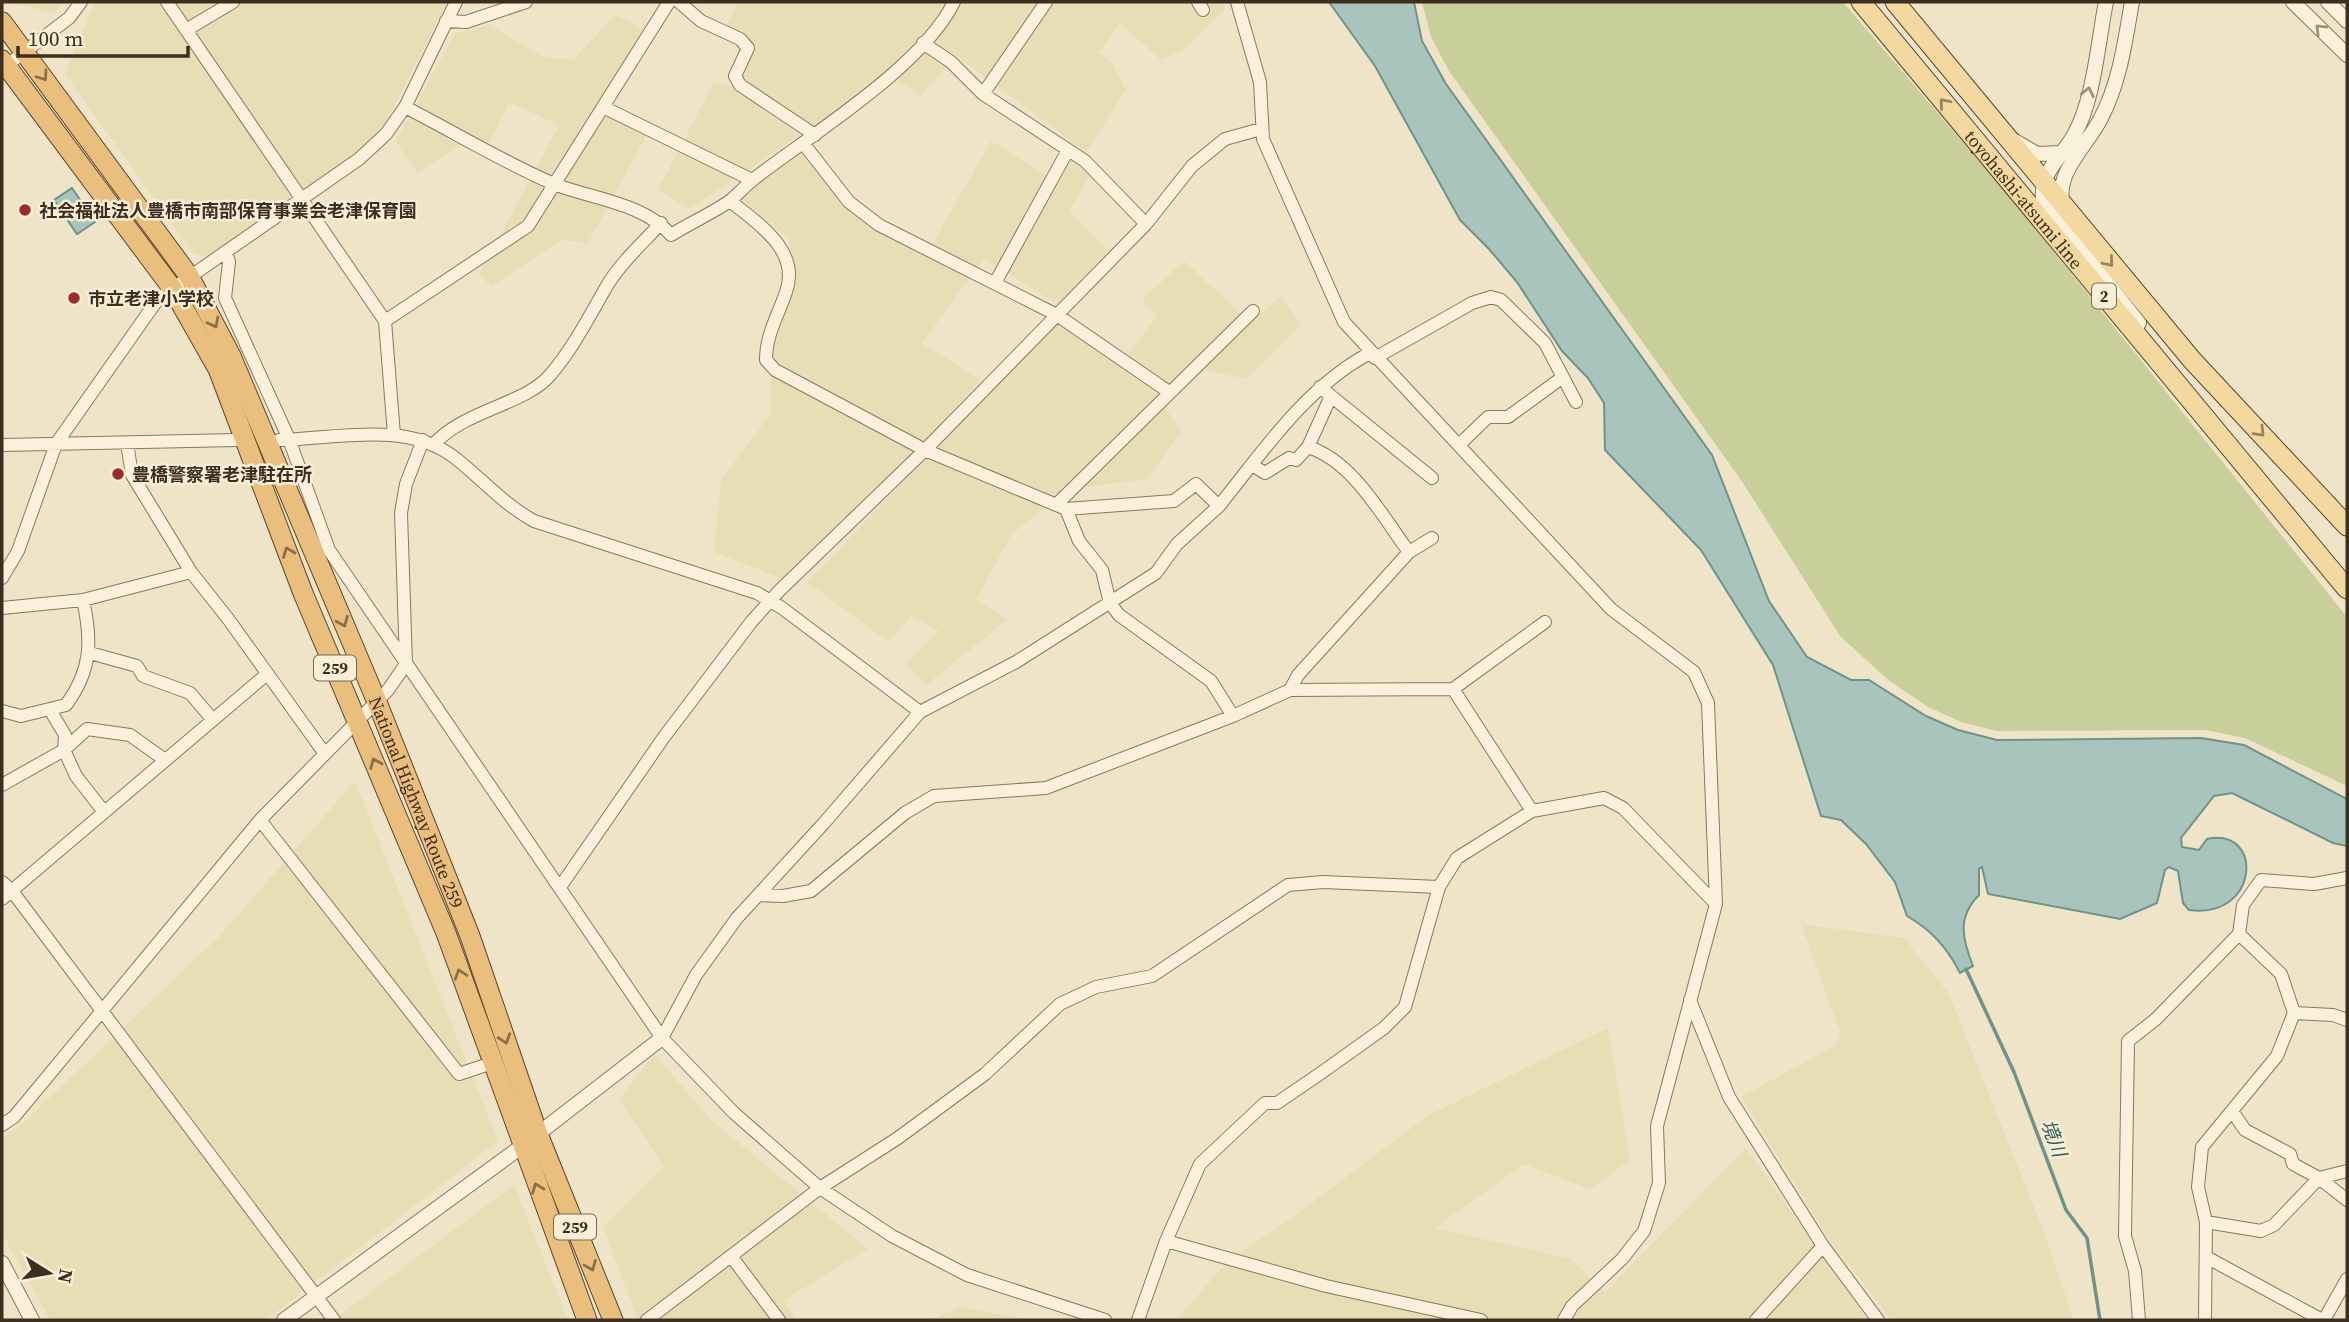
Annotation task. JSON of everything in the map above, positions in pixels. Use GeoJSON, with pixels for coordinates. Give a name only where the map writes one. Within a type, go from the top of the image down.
{"type":"FeatureCollection","features":[{"type":"Feature","properties":{"kind":"highway","name":"National Highway Route 259"},"geometry":{"type":"LineString","coordinates":[[2,22],[189,276],[231,356],[377,702],[470,936],[538,1134],[613,1320]]}},
{"type":"Feature","properties":{"kind":"highway","name":"National Highway Route 259"},"geometry":{"type":"LineString","coordinates":[[3,65],[172,288],[218,369],[303,593],[446,933],[521,1147],[587,1320]]}},
{"type":"Feature","properties":{"kind":"main road","name":"toyohashi-atsumi line"},"geometry":{"type":"LineString","coordinates":[[1861,2],[2347,589]]}},
{"type":"Feature","properties":{"kind":"main road","name":"toyohashi-atsumi line"},"geometry":{"type":"LineString","coordinates":[[1895,2],[2192,360],[2347,526]]}},
{"type":"Feature","properties":{"kind":"street"},"geometry":{"type":"LineString","coordinates":[[3,65],[25,52],[69,18],[81,2]]}},
{"type":"Feature","properties":{"kind":"street"},"geometry":{"type":"LineString","coordinates":[[167,2],[384,321],[394,435]]}},
{"type":"Feature","properties":{"kind":"street"},"geometry":{"type":"LineString","coordinates":[[186,30],[233,2]]}},
{"type":"Feature","properties":{"kind":"street"},"geometry":{"type":"LineString","coordinates":[[2,578],[18,551],[56,444],[143,317],[158,299],[172,288],[359,159],[386,134],[405,107],[456,2]]}},
{"type":"Feature","properties":{"kind":"street"},"geometry":{"type":"LineString","coordinates":[[446,21],[466,22],[526,2]]}},
{"type":"Feature","properties":{"kind":"street"},"geometry":{"type":"LineString","coordinates":[[384,321],[528,226],[668,2]]}},
{"type":"Feature","properties":{"kind":"street"},"geometry":{"type":"LineString","coordinates":[[679,2],[701,22],[740,39],[748,48],[735,76],[740,85],[815,135]]}},
{"type":"Feature","properties":{"kind":"street"},"geometry":{"type":"LineString","coordinates":[[405,107],[554,184],[612,202],[662,223],[671,235],[730,201],[752,180],[815,135],[888,77],[923,43],[954,2]]}},
{"type":"Feature","properties":{"kind":"street"},"geometry":{"type":"LineString","coordinates":[[983,94],[1046,2]]}},
{"type":"Feature","properties":{"kind":"street"},"geometry":{"type":"LineString","coordinates":[[1237,2],[1260,82],[1263,139],[1344,322],[1611,609],[1694,672],[1708,703],[1716,904],[1657,1126],[1659,1183],[1644,1231],[1622,1259],[1572,1306],[1564,1320]]}},
{"type":"Feature","properties":{"kind":"street"},"geometry":{"type":"LineString","coordinates":[[2106,2],[2083,115],[2074,136],[2042,182],[2043,202],[2049,213],[2309,529],[2334,574]]}},
{"type":"Feature","properties":{"kind":"street"},"geometry":{"type":"LineString","coordinates":[[2065,210],[2062,198],[2066,173],[2101,118],[2115,86],[2132,2]]}},
{"type":"Feature","properties":{"kind":"street"},"geometry":{"type":"LineString","coordinates":[[2293,2],[2347,55]]}},
{"type":"Feature","properties":{"kind":"street"},"geometry":{"type":"LineString","coordinates":[[2328,2],[2347,21]]}},
{"type":"Feature","properties":{"kind":"street"},"geometry":{"type":"LineString","coordinates":[[923,43],[951,62],[983,94],[1085,161],[1146,224]]}},
{"type":"Feature","properties":{"kind":"street"},"geometry":{"type":"LineString","coordinates":[[603,107],[752,180]]}},
{"type":"Feature","properties":{"kind":"street"},"geometry":{"type":"LineString","coordinates":[[560,887],[672,727],[770,601],[925,450],[1146,224],[1192,166],[1224,139],[1261,129]]}},
{"type":"Feature","properties":{"kind":"street"},"geometry":{"type":"LineString","coordinates":[[2003,135],[2038,154],[2060,153]]}},
{"type":"Feature","properties":{"kind":"street"},"geometry":{"type":"LineString","coordinates":[[803,143],[849,202],[879,225],[1057,315],[1169,392]]}},
{"type":"Feature","properties":{"kind":"street"},"geometry":{"type":"LineString","coordinates":[[2009,181],[2024,186],[2042,182],[2084,144]]}},
{"type":"Feature","properties":{"kind":"street"},"geometry":{"type":"LineString","coordinates":[[995,283],[1068,150]]}},
{"type":"Feature","properties":{"kind":"street"},"geometry":{"type":"LineString","coordinates":[[730,201],[774,237],[784,252],[789,277],[787,291],[766,342],[766,360],[775,370],[925,450],[1061,507],[1174,501],[1196,484],[1219,506]]}},
{"type":"Feature","properties":{"kind":"street"},"geometry":{"type":"LineString","coordinates":[[2,1125],[14,1117],[260,820],[377,702],[406,664],[401,513],[406,484],[428,443],[472,415],[521,394],[551,375],[598,305],[608,284],[662,223]]}},
{"type":"Feature","properties":{"kind":"street"},"geometry":{"type":"LineString","coordinates":[[226,253],[229,262],[225,298],[329,550],[662,1038],[734,1113],[820,1188],[892,1236],[967,1275],[1105,1320]]}},
{"type":"Feature","properties":{"kind":"street"},"geometry":{"type":"LineString","coordinates":[[284,1320],[521,1147],[662,1038],[696,975],[737,918],[920,712],[1016,662],[1156,573],[1177,544],[1219,506],[1252,465],[1326,391],[1343,368],[1373,356],[1472,303],[1491,297],[1501,300],[1545,343],[1576,402]]}},
{"type":"Feature","properties":{"kind":"street"},"geometry":{"type":"LineString","coordinates":[[1061,507],[1169,392],[1253,311]]}},
{"type":"Feature","properties":{"kind":"street"},"geometry":{"type":"LineString","coordinates":[[1460,444],[1488,417],[1508,417],[1563,377]]}},
{"type":"Feature","properties":{"kind":"street"},"geometry":{"type":"LineString","coordinates":[[1252,465],[1265,473],[1289,458],[1296,460],[1308,447],[1326,391]]}},
{"type":"Feature","properties":{"kind":"street"},"geometry":{"type":"LineString","coordinates":[[1326,391],[1432,478]]}},
{"type":"Feature","properties":{"kind":"street"},"geometry":{"type":"LineString","coordinates":[[284,439],[394,435],[428,443],[453,456],[508,505],[534,521],[738,587],[770,601],[920,712]]}},
{"type":"Feature","properties":{"kind":"street"},"geometry":{"type":"LineString","coordinates":[[2,445],[236,440]]}},
{"type":"Feature","properties":{"kind":"street"},"geometry":{"type":"LineString","coordinates":[[127,443],[132,475],[191,572],[325,754]]}},
{"type":"Feature","properties":{"kind":"street"},"geometry":{"type":"LineString","coordinates":[[1308,447],[1326,452],[1348,472],[1409,552]]}},
{"type":"Feature","properties":{"kind":"street"},"geometry":{"type":"LineString","coordinates":[[1061,507],[1079,541],[1102,570],[1110,603],[1119,615],[1210,681],[1233,716]]}},
{"type":"Feature","properties":{"kind":"street"},"geometry":{"type":"LineString","coordinates":[[1290,690],[1298,675],[1409,552],[1432,538]]}},
{"type":"Feature","properties":{"kind":"street"},"geometry":{"type":"LineString","coordinates":[[2,608],[83,600],[191,572]]}},
{"type":"Feature","properties":{"kind":"street"},"geometry":{"type":"LineString","coordinates":[[2,711],[21,716],[50,710],[66,705],[73,696],[90,653],[83,600]]}},
{"type":"Feature","properties":{"kind":"street"},"geometry":{"type":"LineString","coordinates":[[759,895],[783,896],[811,891],[905,813],[934,796],[1046,788],[1233,716],[1290,690],[1453,689],[1545,622]]}},
{"type":"Feature","properties":{"kind":"street"},"geometry":{"type":"LineString","coordinates":[[90,653],[137,666],[143,676],[190,693],[213,720]]}},
{"type":"Feature","properties":{"kind":"street"},"geometry":{"type":"LineString","coordinates":[[267,674],[104,812],[5,890],[334,1320]]}},
{"type":"Feature","properties":{"kind":"street"},"geometry":{"type":"LineString","coordinates":[[1453,689],[1532,811]]}},
{"type":"Feature","properties":{"kind":"street"},"geometry":{"type":"LineString","coordinates":[[50,710],[65,735],[64,750],[76,776],[104,812]]}},
{"type":"Feature","properties":{"kind":"street"},"geometry":{"type":"LineString","coordinates":[[2,785],[64,750],[87,729],[131,735],[165,760]]}},
{"type":"Feature","properties":{"kind":"street"},"geometry":{"type":"LineString","coordinates":[[1138,1320],[1166,1241],[1200,1164],[1265,1103],[1277,1103],[1321,1073],[1384,1028],[1405,1007],[1439,887],[1457,858],[1532,811],[1604,798],[1623,808],[1716,904]]}},
{"type":"Feature","properties":{"kind":"street"},"geometry":{"type":"LineString","coordinates":[[260,820],[459,1074],[492,1063]]}},
{"type":"Feature","properties":{"kind":"street"},"geometry":{"type":"LineString","coordinates":[[2139,1320],[2135,1271],[2125,1236],[2128,1041],[2156,1018],[2239,934],[2243,905],[2261,880],[2314,884],[2347,878]]}},
{"type":"Feature","properties":{"kind":"street"},"geometry":{"type":"LineString","coordinates":[[647,1320],[820,1188],[985,1074],[1060,1004],[1096,987],[1152,976],[1289,885],[1323,882],[1439,887]]}},
{"type":"Feature","properties":{"kind":"street"},"geometry":{"type":"LineString","coordinates":[[2205,1320],[2208,1258],[2206,1222],[2198,1187],[2202,1147],[2277,1056],[2294,1013],[2281,974],[2239,934]]}},
{"type":"Feature","properties":{"kind":"street"},"geometry":{"type":"LineString","coordinates":[[1690,1000],[1729,1097],[1823,1246],[1878,1320]]}},
{"type":"Feature","properties":{"kind":"street"},"geometry":{"type":"LineString","coordinates":[[2294,1013],[2333,1015],[2347,1020]]}},
{"type":"Feature","properties":{"kind":"street"},"geometry":{"type":"LineString","coordinates":[[2232,1111],[2245,1130],[2290,1154],[2292,1164],[2319,1178],[2347,1200]]}},
{"type":"Feature","properties":{"kind":"street"},"geometry":{"type":"LineString","coordinates":[[2206,1222],[2261,1231],[2274,1225],[2319,1178],[2347,1171]]}},
{"type":"Feature","properties":{"kind":"street"},"geometry":{"type":"LineString","coordinates":[[1166,1241],[1326,1286],[1481,1320]]}},
{"type":"Feature","properties":{"kind":"street"},"geometry":{"type":"LineString","coordinates":[[1756,1320],[1823,1246]]}},
{"type":"Feature","properties":{"kind":"street"},"geometry":{"type":"LineString","coordinates":[[731,1256],[779,1320]]}},
{"type":"Feature","properties":{"kind":"street"},"geometry":{"type":"LineString","coordinates":[[2208,1258],[2323,1320],[2347,1279]]}},
{"type":"Feature","properties":{"kind":"street"},"geometry":{"type":"LineString","coordinates":[[2,1263],[32,1320]]}},
{"type":"Feature","properties":{"kind":"shaded area"},"geometry":{"type":"Polygon","coordinates":[[[13,2],[64,2],[53,14],[13,2]]]}},
{"type":"Feature","properties":{"kind":"shaded area"},"geometry":{"type":"Polygon","coordinates":[[[95,2],[448,2],[384,125],[350,157],[207,257],[194,254],[65,74],[95,2]]]}},
{"type":"Feature","properties":{"kind":"shaded area"},"geometry":{"type":"Polygon","coordinates":[[[739,2],[1223,2],[1225,10],[1186,48],[1161,60],[1120,23],[1099,52],[1113,64],[1126,90],[1086,152],[957,56],[920,96],[885,71],[820,121],[690,209],[658,190],[714,82],[735,87],[752,53],[750,39],[725,28],[739,2]]]}},
{"type":"Feature","properties":{"kind":"shaded area"},"geometry":{"type":"Polygon","coordinates":[[[615,15],[644,29],[594,109],[646,136],[588,243],[562,240],[491,286],[479,275],[559,125],[509,102],[490,142],[461,145],[417,173],[396,142],[455,33],[490,25],[542,57],[573,60],[615,15]]]}},
{"type":"Feature","properties":{"kind":"shaded area"},"geometry":{"type":"Polygon","coordinates":[[[991,141],[1056,181],[1069,158],[1090,175],[1069,211],[1108,251],[1059,305],[984,259],[922,343],[980,380],[932,434],[786,580],[714,552],[721,480],[771,413],[771,341],[796,286],[788,238],[740,198],[801,150],[847,206],[926,255],[991,141]]]}},
{"type":"Feature","properties":{"kind":"shaded area"},"geometry":{"type":"Polygon","coordinates":[[[1184,261],[1249,322],[1281,297],[1301,325],[1246,379],[1189,367],[1158,396],[1181,432],[1147,479],[1067,489],[1011,535],[976,600],[1008,619],[926,685],[906,664],[939,631],[911,616],[889,642],[807,582],[1058,322],[1119,366],[1157,317],[1142,300],[1184,261]]]}},
{"type":"Feature","properties":{"kind":"shaded area"},"geometry":{"type":"Polygon","coordinates":[[[355,781],[498,1141],[266,1320],[50,1320],[2,1233],[2,1138],[24,1122],[219,937],[355,781]]]}},
{"type":"Feature","properties":{"kind":"shaded area"},"geometry":{"type":"Polygon","coordinates":[[[1801,924],[1904,938],[1949,994],[2044,1232],[2074,1320],[1891,1320],[1830,1240],[1741,1097],[1836,1045],[1840,1032],[1801,924]]]}},
{"type":"Feature","properties":{"kind":"shaded area"},"geometry":{"type":"Polygon","coordinates":[[[1608,1028],[1630,1161],[1589,1189],[1524,1164],[1435,1228],[1571,1259],[1605,1292],[1746,1148],[1868,1320],[1176,1320],[1227,1262],[1288,1221],[1429,1115],[1608,1028]]]}},
{"type":"Feature","properties":{"kind":"shaded area"},"geometry":{"type":"Polygon","coordinates":[[[654,1054],[712,1121],[868,1249],[784,1300],[796,1320],[638,1320],[603,1227],[664,1166],[619,1099],[654,1054]]]}},
{"type":"Feature","properties":{"kind":"shaded area"},"geometry":{"type":"Polygon","coordinates":[[[514,1185],[568,1320],[333,1320],[514,1185]]]}},
{"type":"Feature","properties":{"kind":"shaded area"},"geometry":{"type":"Polygon","coordinates":[[[961,1307],[1028,1320],[929,1320],[961,1307]]]}},
{"type":"Feature","properties":{"kind":"green space"},"geometry":{"type":"Polygon","coordinates":[[[1422,2],[1843,2],[2013,201],[2347,617],[2347,786],[2245,738],[2205,730],[1997,731],[1961,722],[1928,707],[1887,679],[1840,636],[1741,480],[1449,71],[1431,37],[1422,2]]]}},
{"type":"Feature","properties":{"kind":"water"},"geometry":{"type":"Polygon","coordinates":[[[1329,2],[1414,2],[1422,41],[1446,84],[1712,455],[1769,601],[1807,657],[1851,680],[1869,680],[1926,716],[1958,730],[1997,740],[2201,738],[2244,745],[2347,799],[2347,846],[2333,843],[2232,793],[2214,796],[2181,838],[2182,847],[2199,850],[2207,839],[2226,839],[2238,846],[2245,858],[2246,873],[2241,889],[2230,901],[2212,909],[2189,910],[2183,903],[2178,871],[2169,867],[2165,870],[2157,903],[2120,919],[1988,894],[1982,867],[1979,869],[1979,895],[1967,911],[1964,928],[1966,946],[1973,966],[1960,973],[1938,940],[1907,916],[1895,882],[1866,844],[1841,820],[1821,816],[1773,665],[1701,550],[1605,450],[1604,403],[1588,378],[1562,351],[1517,282],[1460,220],[1375,66],[1329,2]]]}},
{"type":"Feature","properties":{"kind":"water"},"geometry":{"type":"Polygon","coordinates":[[[72,188],[95,222],[77,234],[54,200],[72,188]]]}},
{"type":"Feature","properties":{"kind":"waterway","name":"境川"},"geometry":{"type":"LineString","coordinates":[[1966,969],[2014,1072],[2066,1210],[2087,1238],[2100,1320]]}},
{"type":"Feature","properties":{"kind":"place","name":"社会福祉法人豊橋市南部保育事業会老津保育園"},"geometry":{"type":"Point","coordinates":[25,210]}},
{"type":"Feature","properties":{"kind":"place","name":"市立老津小学校"},"geometry":{"type":"Point","coordinates":[74,298]}},
{"type":"Feature","properties":{"kind":"place","name":"豊橋警察署老津駐在所"},"geometry":{"type":"Point","coordinates":[118,474]}}]}
